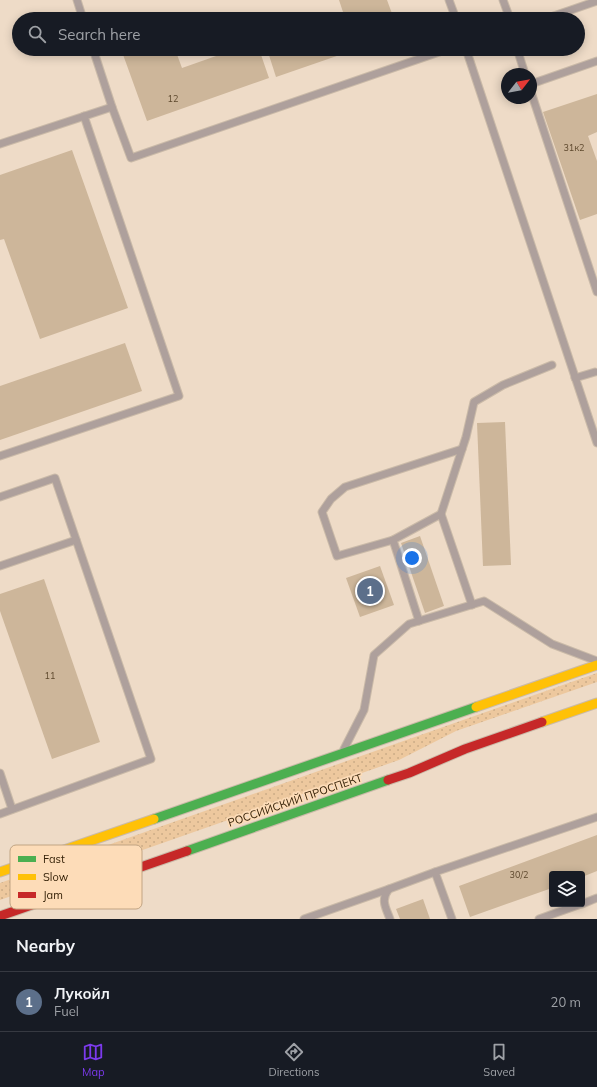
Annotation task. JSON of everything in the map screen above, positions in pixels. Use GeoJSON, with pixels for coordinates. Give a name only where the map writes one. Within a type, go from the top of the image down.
{"type":"FeatureCollection","features":[{"type":"Feature","properties":{"kind":"main road"},"geometry":{"type":"LineString","coordinates":[[78,845],[597,665]]}},
{"type":"Feature","properties":{"kind":"main road","name":"РОССИЙСКИЙ ПРОСПЕКТ"},"geometry":{"type":"LineString","coordinates":[[142,866],[409,773],[465,748],[597,703]]}},
{"type":"Feature","properties":{"kind":"main road"},"geometry":{"type":"LineString","coordinates":[[0,872],[10,869]]}},
{"type":"Feature","properties":{"kind":"main road","name":"РОССИЙСКИЙ ПРОСПЕКТ"},"geometry":{"type":"LineString","coordinates":[[0,916],[20,909]]}},
{"type":"Feature","properties":{"kind":"lane"},"geometry":{"type":"LineString","coordinates":[[77,0],[81,12]]}},
{"type":"Feature","properties":{"kind":"lane"},"geometry":{"type":"LineString","coordinates":[[449,0],[453,12]]}},
{"type":"Feature","properties":{"kind":"lane"},"geometry":{"type":"LineString","coordinates":[[503,0],[507,12]]}},
{"type":"Feature","properties":{"kind":"lane"},"geometry":{"type":"LineString","coordinates":[[565,12],[597,1]]}},
{"type":"Feature","properties":{"kind":"lane"},"geometry":{"type":"LineString","coordinates":[[95,56],[131,158],[428,56]]}},
{"type":"Feature","properties":{"kind":"lane"},"geometry":{"type":"LineString","coordinates":[[468,56],[597,443]]}},
{"type":"Feature","properties":{"kind":"lane"},"geometry":{"type":"LineString","coordinates":[[519,56],[523,68]]}},
{"type":"Feature","properties":{"kind":"lane"},"geometry":{"type":"LineString","coordinates":[[537,82],[597,61]]}},
{"type":"Feature","properties":{"kind":"lane"},"geometry":{"type":"LineString","coordinates":[[535,104],[597,292]]}},
{"type":"Feature","properties":{"kind":"lane"},"geometry":{"type":"LineString","coordinates":[[0,144],[112,107]]}},
{"type":"Feature","properties":{"kind":"lane"},"geometry":{"type":"LineString","coordinates":[[0,456],[179,396],[84,116]]}},
{"type":"Feature","properties":{"kind":"lane"},"geometry":{"type":"LineString","coordinates":[[472,605],[441,514],[462,449],[474,402],[503,385],[552,365]]}},
{"type":"Feature","properties":{"kind":"lane"},"geometry":{"type":"LineString","coordinates":[[575,378],[596,373]]}},
{"type":"Feature","properties":{"kind":"lane"},"geometry":{"type":"LineString","coordinates":[[441,514],[393,540],[337,556],[322,512],[331,499],[345,487],[462,449]]}},
{"type":"Feature","properties":{"kind":"lane"},"geometry":{"type":"LineString","coordinates":[[0,497],[55,478],[151,759],[0,814]]}},
{"type":"Feature","properties":{"kind":"lane"},"geometry":{"type":"LineString","coordinates":[[0,566],[76,540]]}},
{"type":"Feature","properties":{"kind":"lane"},"geometry":{"type":"LineString","coordinates":[[393,540],[419,621]]}},
{"type":"Feature","properties":{"kind":"lane"},"geometry":{"type":"LineString","coordinates":[[342,754],[364,710],[374,655],[409,624],[484,601],[552,644],[597,662]]}},
{"type":"Feature","properties":{"kind":"lane"},"geometry":{"type":"LineString","coordinates":[[0,773],[12,809]]}},
{"type":"Feature","properties":{"kind":"lane"},"geometry":{"type":"LineString","coordinates":[[304,919],[435,872],[597,817]]}},
{"type":"Feature","properties":{"kind":"lane"},"geometry":{"type":"LineString","coordinates":[[435,872],[452,919]]}},
{"type":"Feature","properties":{"kind":"lane"},"geometry":{"type":"LineString","coordinates":[[389,889],[385,894],[384,900],[390,919]]}},
{"type":"Feature","properties":{"kind":"lane"},"geometry":{"type":"LineString","coordinates":[[585,903],[597,898]]}},
{"type":"Feature","properties":{"kind":"lane"},"geometry":{"type":"LineString","coordinates":[[539,919],[573,907]]}},
{"type":"Feature","properties":{"kind":"shaded area"},"geometry":{"type":"Polygon","coordinates":[[[597,673],[597,682],[456,731],[399,760],[142,850],[142,845],[108,845],[597,673]]]}},
{"type":"Feature","properties":{"kind":"shaded area"},"geometry":{"type":"Polygon","coordinates":[[[10,879],[10,896],[0,900],[0,883],[10,879]]]}},
{"type":"Feature","properties":{"kind":"building"},"geometry":{"type":"Polygon","coordinates":[[[339,0],[387,0],[391,12],[343,12],[339,0]]]}},
{"type":"Feature","properties":{"kind":"building"},"geometry":{"type":"Polygon","coordinates":[[[124,56],[178,56],[182,68],[216,56],[261,56],[269,78],[147,121],[124,56]]]}},
{"type":"Feature","properties":{"kind":"building"},"geometry":{"type":"Polygon","coordinates":[[[269,56],[337,56],[276,77],[269,56]]]}},
{"type":"Feature","properties":{"kind":"building"},"geometry":{"type":"Polygon","coordinates":[[[597,94],[597,132],[588,136],[597,161],[597,214],[580,220],[543,112],[597,94]]]}},
{"type":"Feature","properties":{"kind":"building"},"geometry":{"type":"Polygon","coordinates":[[[72,150],[128,308],[40,339],[4,239],[0,240],[0,175],[72,150]]]}},
{"type":"Feature","properties":{"kind":"building"},"geometry":{"type":"Polygon","coordinates":[[[125,343],[142,391],[0,440],[0,386],[125,343]]]}},
{"type":"Feature","properties":{"kind":"building"},"geometry":{"type":"Polygon","coordinates":[[[505,422],[511,565],[483,566],[477,423],[505,422]]]}},
{"type":"Feature","properties":{"kind":"building"},"geometry":{"type":"Polygon","coordinates":[[[420,536],[444,606],[425,613],[401,543],[420,536]]]}},
{"type":"Feature","properties":{"kind":"building"},"geometry":{"type":"Polygon","coordinates":[[[380,566],[394,605],[360,617],[346,578],[380,566]]]}},
{"type":"Feature","properties":{"kind":"building"},"geometry":{"type":"Polygon","coordinates":[[[44,579],[100,742],[52,759],[0,611],[0,594],[44,579]]]}},
{"type":"Feature","properties":{"kind":"building"},"geometry":{"type":"Polygon","coordinates":[[[597,835],[597,871],[585,876],[585,871],[549,871],[549,889],[470,917],[459,886],[597,835]]]}},
{"type":"Feature","properties":{"kind":"building"},"geometry":{"type":"Polygon","coordinates":[[[423,899],[430,919],[400,919],[396,909],[423,899]]]}},
{"type":"Feature","properties":{"kind":"traffic: fast"},"geometry":{"type":"LineString","coordinates":[[154,819],[476,707]]}},
{"type":"Feature","properties":{"kind":"traffic: fast"},"geometry":{"type":"LineString","coordinates":[[187,851],[388,780]]}},
{"type":"Feature","properties":{"kind":"traffic: slow"},"geometry":{"type":"LineString","coordinates":[[476,707],[597,665]]}},
{"type":"Feature","properties":{"kind":"traffic: slow"},"geometry":{"type":"LineString","coordinates":[[542,722],[597,703]]}},
{"type":"Feature","properties":{"kind":"traffic: slow"},"geometry":{"type":"LineString","coordinates":[[78,845],[154,819]]}},
{"type":"Feature","properties":{"kind":"traffic: slow"},"geometry":{"type":"LineString","coordinates":[[0,872],[10,869]]}},
{"type":"Feature","properties":{"kind":"traffic: jam"},"geometry":{"type":"LineString","coordinates":[[388,780],[409,773],[465,749],[542,722]]}},
{"type":"Feature","properties":{"kind":"traffic: jam"},"geometry":{"type":"LineString","coordinates":[[142,867],[187,851]]}},
{"type":"Feature","properties":{"kind":"traffic: jam"},"geometry":{"type":"LineString","coordinates":[[0,916],[20,909]]}},
{"type":"Feature","properties":{"kind":"place","name":"Лукойл"},"geometry":{"type":"Point","coordinates":[370,591]}}]}
